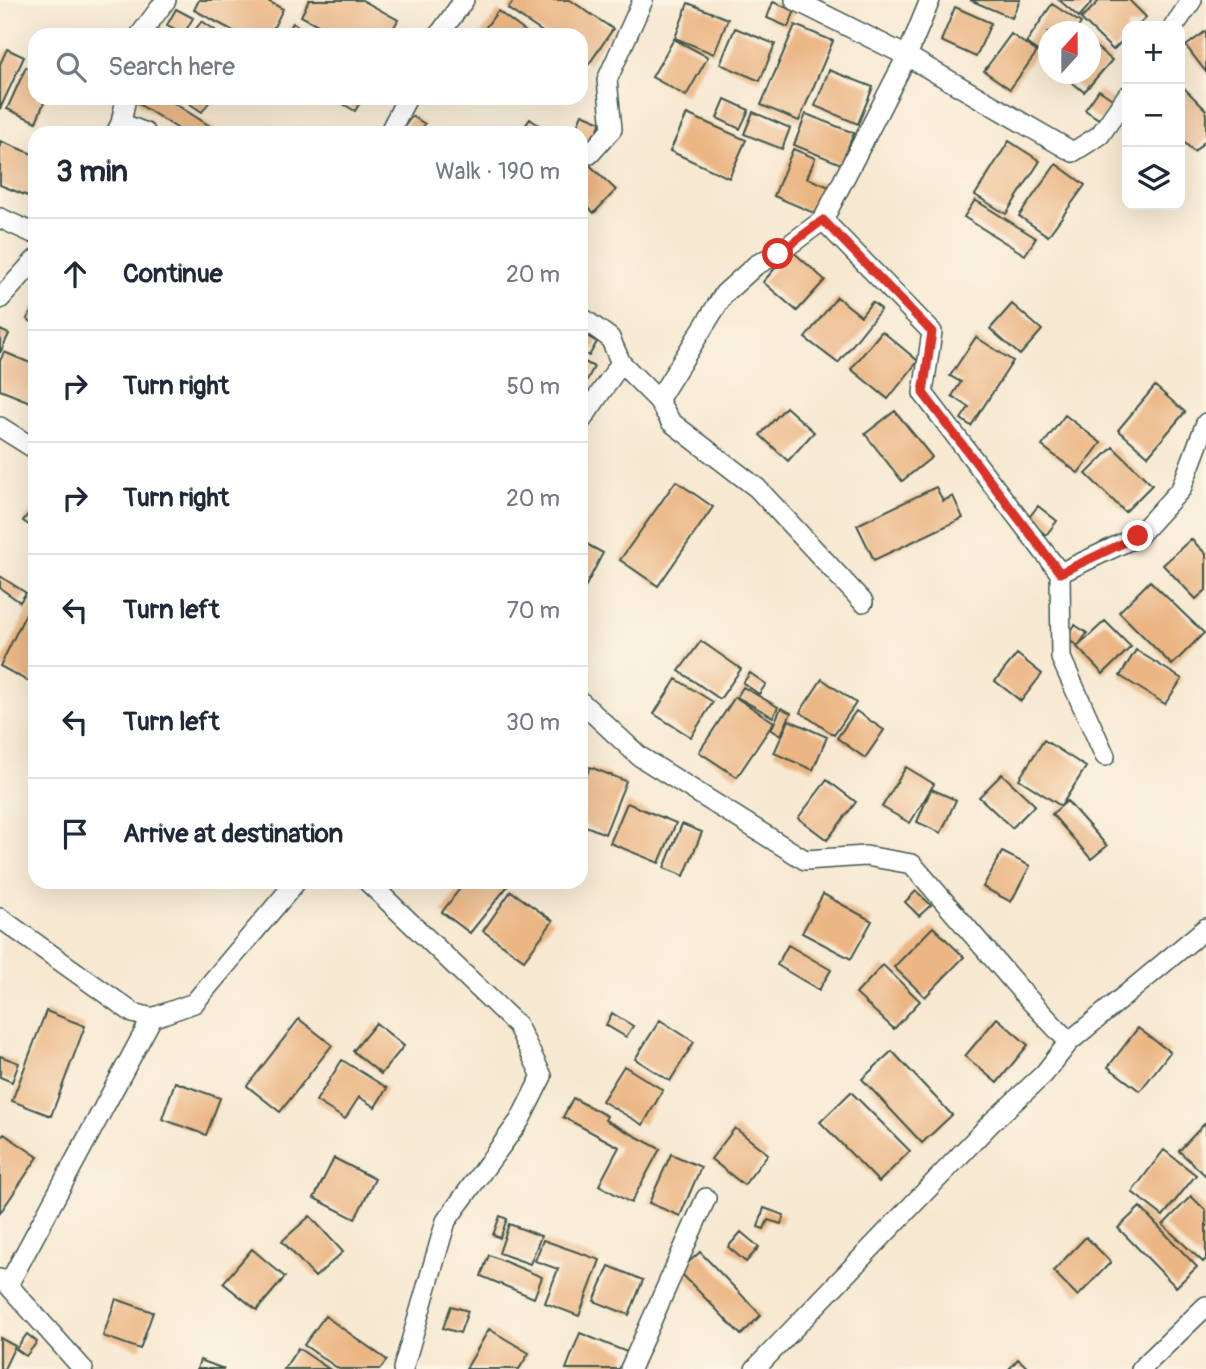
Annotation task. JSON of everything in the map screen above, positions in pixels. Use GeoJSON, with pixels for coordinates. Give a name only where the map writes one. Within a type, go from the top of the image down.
{"type":"FeatureCollection","features":[{"type":"Feature","properties":{"kind":"street"},"geometry":{"type":"LineString","coordinates":[[145,28],[166,0]]}},
{"type":"Feature","properties":{"kind":"street"},"geometry":{"type":"LineString","coordinates":[[444,28],[464,0]]}},
{"type":"Feature","properties":{"kind":"street"},"geometry":{"type":"LineString","coordinates":[[590,153],[612,129],[607,79],[643,0]]}},
{"type":"Feature","properties":{"kind":"street"},"geometry":{"type":"LineString","coordinates":[[795,0],[907,56],[1073,152],[1100,135],[1122,103]]}},
{"type":"Feature","properties":{"kind":"street"},"geometry":{"type":"LineString","coordinates":[[658,400],[724,294],[757,265],[778,254],[823,220],[907,56],[930,0]]}},
{"type":"Feature","properties":{"kind":"street"},"geometry":{"type":"LineString","coordinates":[[1177,21],[1192,0]]}},
{"type":"Feature","properties":{"kind":"street"},"geometry":{"type":"LineString","coordinates":[[119,126],[124,105]]}},
{"type":"Feature","properties":{"kind":"street"},"geometry":{"type":"LineString","coordinates":[[393,126],[403,105]]}},
{"type":"Feature","properties":{"kind":"street"},"geometry":{"type":"LineString","coordinates":[[0,218],[28,231]]}},
{"type":"Feature","properties":{"kind":"street"},"geometry":{"type":"LineString","coordinates":[[823,220],[932,332],[923,393],[1060,573],[1061,658],[1105,756]]}},
{"type":"Feature","properties":{"kind":"street"},"geometry":{"type":"LineString","coordinates":[[0,299],[28,268]]}},
{"type":"Feature","properties":{"kind":"street"},"geometry":{"type":"LineString","coordinates":[[588,322],[610,338],[621,363],[658,400],[671,422],[757,488],[863,602]]}},
{"type":"Feature","properties":{"kind":"street"},"geometry":{"type":"LineString","coordinates":[[588,411],[621,363]]}},
{"type":"Feature","properties":{"kind":"street"},"geometry":{"type":"LineString","coordinates":[[1060,573],[1138,536],[1181,489],[1206,423]]}},
{"type":"Feature","properties":{"kind":"street"},"geometry":{"type":"LineString","coordinates":[[0,427],[28,445]]}},
{"type":"Feature","properties":{"kind":"street"},"geometry":{"type":"LineString","coordinates":[[588,709],[639,756],[805,860],[866,856],[912,864],[1069,1042]]}},
{"type":"Feature","properties":{"kind":"street"},"geometry":{"type":"LineString","coordinates":[[0,918],[133,1013],[152,1018],[194,1003],[290,889]]}},
{"type":"Feature","properties":{"kind":"street"},"geometry":{"type":"LineString","coordinates":[[375,889],[517,1025],[542,1076],[520,1120],[446,1221],[403,1369]]}},
{"type":"Feature","properties":{"kind":"street"},"geometry":{"type":"LineString","coordinates":[[755,1369],[990,1123],[1044,1073],[1069,1042],[1206,928]]}},
{"type":"Feature","properties":{"kind":"street"},"geometry":{"type":"LineString","coordinates":[[83,1369],[4,1282],[152,1018]]}},
{"type":"Feature","properties":{"kind":"street"},"geometry":{"type":"LineString","coordinates":[[630,1369],[706,1198]]}},
{"type":"Feature","properties":{"kind":"street"},"geometry":{"type":"LineString","coordinates":[[1141,1369],[1206,1306]]}},
{"type":"Feature","properties":{"kind":"building"},"geometry":{"type":"Polygon","coordinates":[[[199,0],[266,0],[283,9],[274,28],[228,28],[194,10],[199,0]]]}},
{"type":"Feature","properties":{"kind":"building"},"geometry":{"type":"Polygon","coordinates":[[[309,0],[362,0],[398,20],[394,28],[324,28],[301,16],[309,0]]]}},
{"type":"Feature","properties":{"kind":"building"},"geometry":{"type":"Polygon","coordinates":[[[514,0],[570,0],[613,29],[589,64],[588,28],[536,28],[508,9],[514,0]]]}},
{"type":"Feature","properties":{"kind":"building"},"geometry":{"type":"Polygon","coordinates":[[[970,0],[1020,0],[1012,18],[970,0]]]}},
{"type":"Feature","properties":{"kind":"building"},"geometry":{"type":"Polygon","coordinates":[[[1059,0],[1094,0],[1079,17],[1059,0]]]}},
{"type":"Feature","properties":{"kind":"building"},"geometry":{"type":"Polygon","coordinates":[[[1100,0],[1129,0],[1146,17],[1142,21],[1122,21],[1122,41],[1113,50],[1101,38],[1101,21],[1081,19],[1100,0]]]}},
{"type":"Feature","properties":{"kind":"building"},"geometry":{"type":"Polygon","coordinates":[[[773,2],[795,11],[788,27],[767,18],[773,2]]]}},
{"type":"Feature","properties":{"kind":"building"},"geometry":{"type":"Polygon","coordinates":[[[688,3],[728,19],[714,54],[675,38],[688,3]]]}},
{"type":"Feature","properties":{"kind":"building"},"geometry":{"type":"Polygon","coordinates":[[[1052,4],[1078,21],[1041,21],[1052,4]]]}},
{"type":"Feature","properties":{"kind":"building"},"geometry":{"type":"Polygon","coordinates":[[[955,7],[991,23],[976,57],[941,41],[955,7]]]}},
{"type":"Feature","properties":{"kind":"building"},"geometry":{"type":"Polygon","coordinates":[[[176,9],[193,18],[187,28],[173,28],[167,25],[176,9]]]}},
{"type":"Feature","properties":{"kind":"building"},"geometry":{"type":"Polygon","coordinates":[[[498,11],[521,28],[485,28],[498,11]]]}},
{"type":"Feature","properties":{"kind":"building"},"geometry":{"type":"Polygon","coordinates":[[[202,21],[212,28],[196,28],[202,21]]]}},
{"type":"Feature","properties":{"kind":"building"},"geometry":{"type":"Polygon","coordinates":[[[795,25],[833,41],[799,121],[761,105],[795,25]]]}},
{"type":"Feature","properties":{"kind":"building"},"geometry":{"type":"Polygon","coordinates":[[[1038,25],[1038,51],[1026,43],[1038,25]]]}},
{"type":"Feature","properties":{"kind":"building"},"geometry":{"type":"Polygon","coordinates":[[[735,28],[775,44],[760,81],[720,64],[735,28]]]}},
{"type":"Feature","properties":{"kind":"building"},"geometry":{"type":"Polygon","coordinates":[[[1206,31],[1206,72],[1186,46],[1206,31]]]}},
{"type":"Feature","properties":{"kind":"building"},"geometry":{"type":"Polygon","coordinates":[[[1011,34],[1037,52],[1010,89],[984,71],[1011,34]]]}},
{"type":"Feature","properties":{"kind":"building"},"geometry":{"type":"Polygon","coordinates":[[[674,39],[708,57],[686,96],[652,77],[674,39]]]}},
{"type":"Feature","properties":{"kind":"building"},"geometry":{"type":"Polygon","coordinates":[[[7,49],[24,57],[0,109],[0,64],[7,49]]]}},
{"type":"Feature","properties":{"kind":"building"},"geometry":{"type":"Polygon","coordinates":[[[1101,51],[1112,60],[1101,73],[1101,51]]]}},
{"type":"Feature","properties":{"kind":"building"},"geometry":{"type":"Polygon","coordinates":[[[26,67],[28,105],[43,105],[36,122],[7,109],[26,67]]]}},
{"type":"Feature","properties":{"kind":"building"},"geometry":{"type":"Polygon","coordinates":[[[829,70],[873,87],[858,124],[815,106],[829,70]]]}},
{"type":"Feature","properties":{"kind":"building"},"geometry":{"type":"Polygon","coordinates":[[[1074,84],[1091,84],[1084,92],[1074,84]]]}},
{"type":"Feature","properties":{"kind":"building"},"geometry":{"type":"Polygon","coordinates":[[[1185,89],[1206,110],[1206,140],[1194,152],[1185,143],[1185,89]]]}},
{"type":"Feature","properties":{"kind":"building"},"geometry":{"type":"Polygon","coordinates":[[[1099,90],[1115,101],[1102,121],[1085,110],[1099,90]]]}},
{"type":"Feature","properties":{"kind":"building"},"geometry":{"type":"Polygon","coordinates":[[[725,99],[749,110],[740,129],[717,118],[725,99]]]}},
{"type":"Feature","properties":{"kind":"building"},"geometry":{"type":"Polygon","coordinates":[[[140,105],[177,105],[210,126],[174,126],[140,105]]]}},
{"type":"Feature","properties":{"kind":"building"},"geometry":{"type":"Polygon","coordinates":[[[192,105],[207,105],[202,112],[192,105]]]}},
{"type":"Feature","properties":{"kind":"building"},"geometry":{"type":"Polygon","coordinates":[[[345,105],[359,105],[355,111],[345,105]]]}},
{"type":"Feature","properties":{"kind":"building"},"geometry":{"type":"Polygon","coordinates":[[[753,112],[790,128],[782,149],[744,134],[753,112]]]}},
{"type":"Feature","properties":{"kind":"building"},"geometry":{"type":"Polygon","coordinates":[[[582,114],[601,122],[592,143],[588,141],[588,126],[577,126],[582,114]]]}},
{"type":"Feature","properties":{"kind":"building"},"geometry":{"type":"Polygon","coordinates":[[[687,114],[746,140],[729,178],[670,151],[687,114]]]}},
{"type":"Feature","properties":{"kind":"building"},"geometry":{"type":"Polygon","coordinates":[[[806,114],[854,133],[841,164],[794,145],[806,114]]]}},
{"type":"Feature","properties":{"kind":"building"},"geometry":{"type":"Polygon","coordinates":[[[412,116],[425,124],[424,126],[405,126],[412,116]]]}},
{"type":"Feature","properties":{"kind":"building"},"geometry":{"type":"Polygon","coordinates":[[[530,119],[540,126],[525,126],[530,119]]]}},
{"type":"Feature","properties":{"kind":"building"},"geometry":{"type":"Polygon","coordinates":[[[0,141],[28,152],[28,196],[0,185],[0,141]]]}},
{"type":"Feature","properties":{"kind":"building"},"geometry":{"type":"Polygon","coordinates":[[[1009,141],[1040,161],[1006,214],[975,195],[1009,141]]]}},
{"type":"Feature","properties":{"kind":"building"},"geometry":{"type":"Polygon","coordinates":[[[793,149],[815,158],[807,178],[832,188],[821,216],[774,196],[793,149]]]}},
{"type":"Feature","properties":{"kind":"building"},"geometry":{"type":"Polygon","coordinates":[[[588,164],[616,190],[594,213],[588,207],[588,164]]]}},
{"type":"Feature","properties":{"kind":"building"},"geometry":{"type":"Polygon","coordinates":[[[1056,164],[1085,185],[1048,236],[1019,216],[1056,164]]]}},
{"type":"Feature","properties":{"kind":"building"},"geometry":{"type":"Polygon","coordinates":[[[975,200],[1036,238],[1025,255],[964,217],[975,200]]]}},
{"type":"Feature","properties":{"kind":"building"},"geometry":{"type":"Polygon","coordinates":[[[791,250],[825,280],[797,311],[763,282],[791,250]]]}},
{"type":"Feature","properties":{"kind":"building"},"geometry":{"type":"Polygon","coordinates":[[[837,297],[861,316],[872,302],[881,309],[838,363],[805,338],[837,297]]]}},
{"type":"Feature","properties":{"kind":"building"},"geometry":{"type":"Polygon","coordinates":[[[1012,304],[1042,330],[1020,355],[990,329],[1012,304]]]}},
{"type":"Feature","properties":{"kind":"building"},"geometry":{"type":"Polygon","coordinates":[[[0,330],[9,334],[0,353],[0,330]]]}},
{"type":"Feature","properties":{"kind":"building"},"geometry":{"type":"Polygon","coordinates":[[[882,331],[918,361],[888,399],[851,369],[882,331]]]}},
{"type":"Feature","properties":{"kind":"building"},"geometry":{"type":"Polygon","coordinates":[[[588,337],[597,342],[588,356],[588,337]]]}},
{"type":"Feature","properties":{"kind":"building"},"geometry":{"type":"Polygon","coordinates":[[[976,337],[1013,361],[971,426],[961,419],[969,407],[952,396],[961,382],[950,376],[976,337]]]}},
{"type":"Feature","properties":{"kind":"building"},"geometry":{"type":"Polygon","coordinates":[[[4,352],[28,362],[28,401],[0,390],[0,361],[4,352]]]}},
{"type":"Feature","properties":{"kind":"building"},"geometry":{"type":"Polygon","coordinates":[[[588,364],[594,367],[588,378],[588,364]]]}},
{"type":"Feature","properties":{"kind":"building"},"geometry":{"type":"Polygon","coordinates":[[[1155,386],[1185,412],[1148,456],[1118,430],[1155,386]]]}},
{"type":"Feature","properties":{"kind":"building"},"geometry":{"type":"Polygon","coordinates":[[[786,407],[814,432],[788,461],[760,435],[786,407]]]}},
{"type":"Feature","properties":{"kind":"building"},"geometry":{"type":"Polygon","coordinates":[[[895,411],[932,457],[902,481],[865,434],[895,411]]]}},
{"type":"Feature","properties":{"kind":"building"},"geometry":{"type":"Polygon","coordinates":[[[1065,415],[1101,443],[1078,473],[1042,446],[1065,415]]]}},
{"type":"Feature","properties":{"kind":"building"},"geometry":{"type":"Polygon","coordinates":[[[1113,447],[1152,485],[1125,512],[1086,474],[1113,447]]]}},
{"type":"Feature","properties":{"kind":"building"},"geometry":{"type":"Polygon","coordinates":[[[676,481],[713,507],[658,586],[620,560],[676,481]]]}},
{"type":"Feature","properties":{"kind":"building"},"geometry":{"type":"Polygon","coordinates":[[[936,487],[943,501],[953,496],[963,518],[874,560],[857,525],[936,487]]]}},
{"type":"Feature","properties":{"kind":"building"},"geometry":{"type":"Polygon","coordinates":[[[1038,506],[1057,521],[1046,535],[1027,520],[1038,506]]]}},
{"type":"Feature","properties":{"kind":"building"},"geometry":{"type":"Polygon","coordinates":[[[1191,539],[1206,554],[1206,590],[1196,599],[1163,565],[1191,539]]]}},
{"type":"Feature","properties":{"kind":"building"},"geometry":{"type":"Polygon","coordinates":[[[588,545],[603,553],[588,582],[588,545]]]}},
{"type":"Feature","properties":{"kind":"building"},"geometry":{"type":"Polygon","coordinates":[[[0,576],[26,593],[20,602],[0,588],[0,576]]]}},
{"type":"Feature","properties":{"kind":"building"},"geometry":{"type":"Polygon","coordinates":[[[1150,581],[1204,633],[1172,665],[1119,612],[1150,581]]]}},
{"type":"Feature","properties":{"kind":"building"},"geometry":{"type":"Polygon","coordinates":[[[28,609],[28,681],[0,666],[28,609]]]}},
{"type":"Feature","properties":{"kind":"building"},"geometry":{"type":"Polygon","coordinates":[[[1105,621],[1131,647],[1103,674],[1077,647],[1105,621]]]}},
{"type":"Feature","properties":{"kind":"building"},"geometry":{"type":"Polygon","coordinates":[[[1075,625],[1087,633],[1078,646],[1066,638],[1075,625]]]}},
{"type":"Feature","properties":{"kind":"building"},"geometry":{"type":"Polygon","coordinates":[[[701,641],[741,669],[720,699],[679,671],[701,641]]]}},
{"type":"Feature","properties":{"kind":"building"},"geometry":{"type":"Polygon","coordinates":[[[1136,650],[1182,679],[1165,704],[1120,676],[1136,650]]]}},
{"type":"Feature","properties":{"kind":"building"},"geometry":{"type":"Polygon","coordinates":[[[1017,654],[1042,674],[1021,701],[995,681],[1017,654]]]}},
{"type":"Feature","properties":{"kind":"building"},"geometry":{"type":"Polygon","coordinates":[[[750,673],[766,684],[759,694],[743,683],[750,673]]]}},
{"type":"Feature","properties":{"kind":"building"},"geometry":{"type":"Polygon","coordinates":[[[676,679],[713,702],[691,737],[654,714],[676,679]]]}},
{"type":"Feature","properties":{"kind":"building"},"geometry":{"type":"Polygon","coordinates":[[[822,679],[856,703],[834,735],[800,712],[822,679]]]}},
{"type":"Feature","properties":{"kind":"building"},"geometry":{"type":"Polygon","coordinates":[[[743,687],[778,707],[773,717],[737,697],[743,687]]]}},
{"type":"Feature","properties":{"kind":"building"},"geometry":{"type":"Polygon","coordinates":[[[735,697],[774,722],[737,777],[699,752],[735,697]]]}},
{"type":"Feature","properties":{"kind":"building"},"geometry":{"type":"Polygon","coordinates":[[[781,708],[791,713],[781,735],[771,730],[781,708]]]}},
{"type":"Feature","properties":{"kind":"building"},"geometry":{"type":"Polygon","coordinates":[[[856,711],[884,730],[865,758],[837,738],[856,711]]]}},
{"type":"Feature","properties":{"kind":"building"},"geometry":{"type":"Polygon","coordinates":[[[789,720],[827,737],[813,770],[774,753],[789,720]]]}},
{"type":"Feature","properties":{"kind":"building"},"geometry":{"type":"Polygon","coordinates":[[[1044,740],[1086,767],[1061,806],[1019,779],[1044,740]]]}},
{"type":"Feature","properties":{"kind":"building"},"geometry":{"type":"Polygon","coordinates":[[[590,767],[626,781],[605,834],[588,827],[590,767]]]}},
{"type":"Feature","properties":{"kind":"building"},"geometry":{"type":"Polygon","coordinates":[[[906,767],[934,784],[910,823],[882,807],[906,767]]]}},
{"type":"Feature","properties":{"kind":"building"},"geometry":{"type":"Polygon","coordinates":[[[1002,774],[1035,805],[1012,828],[979,797],[1002,774]]]}},
{"type":"Feature","properties":{"kind":"building"},"geometry":{"type":"Polygon","coordinates":[[[827,780],[856,802],[827,840],[798,818],[827,780]]]}},
{"type":"Feature","properties":{"kind":"building"},"geometry":{"type":"Polygon","coordinates":[[[931,789],[956,800],[941,833],[917,822],[931,789]]]}},
{"type":"Feature","properties":{"kind":"building"},"geometry":{"type":"Polygon","coordinates":[[[1067,801],[1107,846],[1091,859],[1052,814],[1067,801]]]}},
{"type":"Feature","properties":{"kind":"building"},"geometry":{"type":"Polygon","coordinates":[[[627,803],[676,823],[659,863],[610,843],[627,803]]]}},
{"type":"Feature","properties":{"kind":"building"},"geometry":{"type":"Polygon","coordinates":[[[682,824],[702,832],[684,876],[664,868],[682,824]]]}},
{"type":"Feature","properties":{"kind":"building"},"geometry":{"type":"Polygon","coordinates":[[[1002,852],[1030,866],[1011,902],[983,887],[1002,852]]]}},
{"type":"Feature","properties":{"kind":"building"},"geometry":{"type":"Polygon","coordinates":[[[460,889],[505,889],[470,933],[442,912],[460,889]]]}},
{"type":"Feature","properties":{"kind":"building"},"geometry":{"type":"Polygon","coordinates":[[[511,891],[553,921],[524,960],[483,931],[511,891]]]}},
{"type":"Feature","properties":{"kind":"building"},"geometry":{"type":"Polygon","coordinates":[[[916,891],[931,905],[919,916],[905,902],[916,891]]]}},
{"type":"Feature","properties":{"kind":"building"},"geometry":{"type":"Polygon","coordinates":[[[823,894],[872,921],[851,959],[802,933],[823,894]]]}},
{"type":"Feature","properties":{"kind":"building"},"geometry":{"type":"Polygon","coordinates":[[[933,927],[964,957],[925,997],[894,967],[933,927]]]}},
{"type":"Feature","properties":{"kind":"building"},"geometry":{"type":"Polygon","coordinates":[[[788,945],[831,970],[819,990],[777,965],[788,945]]]}},
{"type":"Feature","properties":{"kind":"building"},"geometry":{"type":"Polygon","coordinates":[[[883,965],[920,1001],[894,1029],[856,994],[883,965]]]}},
{"type":"Feature","properties":{"kind":"building"},"geometry":{"type":"Polygon","coordinates":[[[46,1011],[85,1026],[51,1116],[12,1101],[46,1011]]]}},
{"type":"Feature","properties":{"kind":"building"},"geometry":{"type":"Polygon","coordinates":[[[612,1013],[633,1026],[626,1037],[606,1025],[612,1013]]]}},
{"type":"Feature","properties":{"kind":"building"},"geometry":{"type":"Polygon","coordinates":[[[997,1018],[1028,1045],[997,1083],[965,1056],[997,1018]]]}},
{"type":"Feature","properties":{"kind":"building"},"geometry":{"type":"Polygon","coordinates":[[[299,1019],[332,1045],[280,1112],[247,1086],[299,1019]]]}},
{"type":"Feature","properties":{"kind":"building"},"geometry":{"type":"Polygon","coordinates":[[[660,1020],[694,1042],[670,1081],[635,1059],[660,1020]]]}},
{"type":"Feature","properties":{"kind":"building"},"geometry":{"type":"Polygon","coordinates":[[[376,1023],[404,1046],[381,1074],[353,1051],[376,1023]]]}},
{"type":"Feature","properties":{"kind":"building"},"geometry":{"type":"Polygon","coordinates":[[[1138,1028],[1170,1052],[1140,1091],[1108,1067],[1138,1028]]]}},
{"type":"Feature","properties":{"kind":"building"},"geometry":{"type":"Polygon","coordinates":[[[892,1051],[952,1115],[922,1143],[862,1079],[892,1051]]]}},
{"type":"Feature","properties":{"kind":"building"},"geometry":{"type":"Polygon","coordinates":[[[0,1056],[19,1063],[12,1082],[0,1077],[0,1056]]]}},
{"type":"Feature","properties":{"kind":"building"},"geometry":{"type":"Polygon","coordinates":[[[342,1060],[387,1088],[375,1107],[359,1097],[345,1119],[316,1101],[342,1060]]]}},
{"type":"Feature","properties":{"kind":"building"},"geometry":{"type":"Polygon","coordinates":[[[624,1066],[663,1090],[643,1125],[602,1101],[624,1066]]]}},
{"type":"Feature","properties":{"kind":"building"},"geometry":{"type":"Polygon","coordinates":[[[175,1082],[220,1098],[206,1135],[162,1119],[175,1082]]]}},
{"type":"Feature","properties":{"kind":"building"},"geometry":{"type":"Polygon","coordinates":[[[851,1092],[910,1151],[879,1182],[820,1122],[851,1092]]]}},
{"type":"Feature","properties":{"kind":"building"},"geometry":{"type":"Polygon","coordinates":[[[573,1098],[607,1116],[605,1120],[660,1149],[631,1203],[599,1185],[619,1147],[563,1117],[573,1098]]]}},
{"type":"Feature","properties":{"kind":"building"},"geometry":{"type":"Polygon","coordinates":[[[1206,1122],[1206,1176],[1179,1151],[1206,1122]]]}},
{"type":"Feature","properties":{"kind":"building"},"geometry":{"type":"Polygon","coordinates":[[[735,1128],[768,1154],[744,1185],[711,1159],[735,1128]]]}},
{"type":"Feature","properties":{"kind":"building"},"geometry":{"type":"Polygon","coordinates":[[[4,1134],[38,1157],[0,1213],[0,1139],[4,1134]]]}},
{"type":"Feature","properties":{"kind":"building"},"geometry":{"type":"Polygon","coordinates":[[[1164,1150],[1196,1175],[1163,1216],[1132,1192],[1164,1150]]]}},
{"type":"Feature","properties":{"kind":"building"},"geometry":{"type":"Polygon","coordinates":[[[671,1154],[701,1167],[680,1216],[649,1203],[671,1154]]]}},
{"type":"Feature","properties":{"kind":"building"},"geometry":{"type":"Polygon","coordinates":[[[334,1158],[375,1179],[355,1219],[314,1198],[334,1158]]]}},
{"type":"Feature","properties":{"kind":"building"},"geometry":{"type":"Polygon","coordinates":[[[1191,1196],[1206,1211],[1206,1259],[1203,1262],[1163,1225],[1191,1196]]]}},
{"type":"Feature","properties":{"kind":"building"},"geometry":{"type":"Polygon","coordinates":[[[1140,1207],[1197,1267],[1176,1287],[1118,1228],[1140,1207]]]}},
{"type":"Feature","properties":{"kind":"building"},"geometry":{"type":"Polygon","coordinates":[[[764,1208],[784,1215],[781,1224],[768,1220],[764,1229],[758,1227],[764,1208]]]}},
{"type":"Feature","properties":{"kind":"building"},"geometry":{"type":"Polygon","coordinates":[[[310,1216],[343,1252],[315,1277],[282,1241],[310,1216]]]}},
{"type":"Feature","properties":{"kind":"building"},"geometry":{"type":"Polygon","coordinates":[[[500,1216],[507,1219],[500,1238],[493,1235],[500,1216]]]}},
{"type":"Feature","properties":{"kind":"building"},"geometry":{"type":"Polygon","coordinates":[[[509,1224],[541,1236],[530,1264],[499,1253],[509,1224]]]}},
{"type":"Feature","properties":{"kind":"building"},"geometry":{"type":"Polygon","coordinates":[[[741,1232],[759,1247],[746,1262],[728,1247],[741,1232]]]}},
{"type":"Feature","properties":{"kind":"building"},"geometry":{"type":"Polygon","coordinates":[[[1086,1237],[1111,1262],[1078,1296],[1053,1271],[1086,1237]]]}},
{"type":"Feature","properties":{"kind":"building"},"geometry":{"type":"Polygon","coordinates":[[[543,1240],[600,1260],[579,1316],[545,1303],[558,1269],[535,1261],[543,1240]]]}},
{"type":"Feature","properties":{"kind":"building"},"geometry":{"type":"Polygon","coordinates":[[[252,1249],[285,1277],[257,1310],[223,1283],[252,1249]]]}},
{"type":"Feature","properties":{"kind":"building"},"geometry":{"type":"Polygon","coordinates":[[[700,1252],[761,1315],[741,1335],[679,1271],[700,1252]]]}},
{"type":"Feature","properties":{"kind":"building"},"geometry":{"type":"Polygon","coordinates":[[[489,1255],[542,1277],[534,1298],[481,1276],[489,1255]]]}},
{"type":"Feature","properties":{"kind":"building"},"geometry":{"type":"Polygon","coordinates":[[[609,1266],[643,1280],[629,1315],[594,1301],[609,1266]]]}},
{"type":"Feature","properties":{"kind":"building"},"geometry":{"type":"Polygon","coordinates":[[[116,1299],[153,1312],[140,1349],[103,1336],[116,1299]]]}},
{"type":"Feature","properties":{"kind":"building"},"geometry":{"type":"Polygon","coordinates":[[[451,1306],[468,1311],[460,1333],[443,1328],[451,1306]]]}},
{"type":"Feature","properties":{"kind":"building"},"geometry":{"type":"Polygon","coordinates":[[[325,1316],[387,1360],[380,1369],[339,1369],[304,1345],[325,1316]]]}},
{"type":"Feature","properties":{"kind":"building"},"geometry":{"type":"Polygon","coordinates":[[[489,1329],[529,1353],[519,1369],[466,1369],[489,1329]]]}},
{"type":"Feature","properties":{"kind":"building"},"geometry":{"type":"Polygon","coordinates":[[[580,1333],[627,1352],[620,1369],[566,1369],[580,1333]]]}},
{"type":"Feature","properties":{"kind":"building"},"geometry":{"type":"Polygon","coordinates":[[[27,1334],[37,1342],[26,1356],[16,1349],[27,1334]]]}},
{"type":"Feature","properties":{"kind":"building"},"geometry":{"type":"Polygon","coordinates":[[[0,1338],[15,1346],[4,1369],[0,1369],[0,1338]]]}},
{"type":"Feature","properties":{"kind":"building"},"geometry":{"type":"Polygon","coordinates":[[[298,1348],[329,1369],[284,1369],[298,1348]]]}},
{"type":"Feature","properties":{"kind":"building"},"geometry":{"type":"Polygon","coordinates":[[[1018,1359],[1029,1369],[1009,1369],[1018,1359]]]}},
{"type":"Feature","properties":{"kind":"building"},"geometry":{"type":"Polygon","coordinates":[[[200,1360],[224,1369],[197,1369],[200,1360]]]}},
{"type":"Feature","properties":{"kind":"route"},"geometry":{"type":"LineString","coordinates":[[778,254],[823,220],[932,332],[923,393],[1060,573],[1138,536]]}}]}
